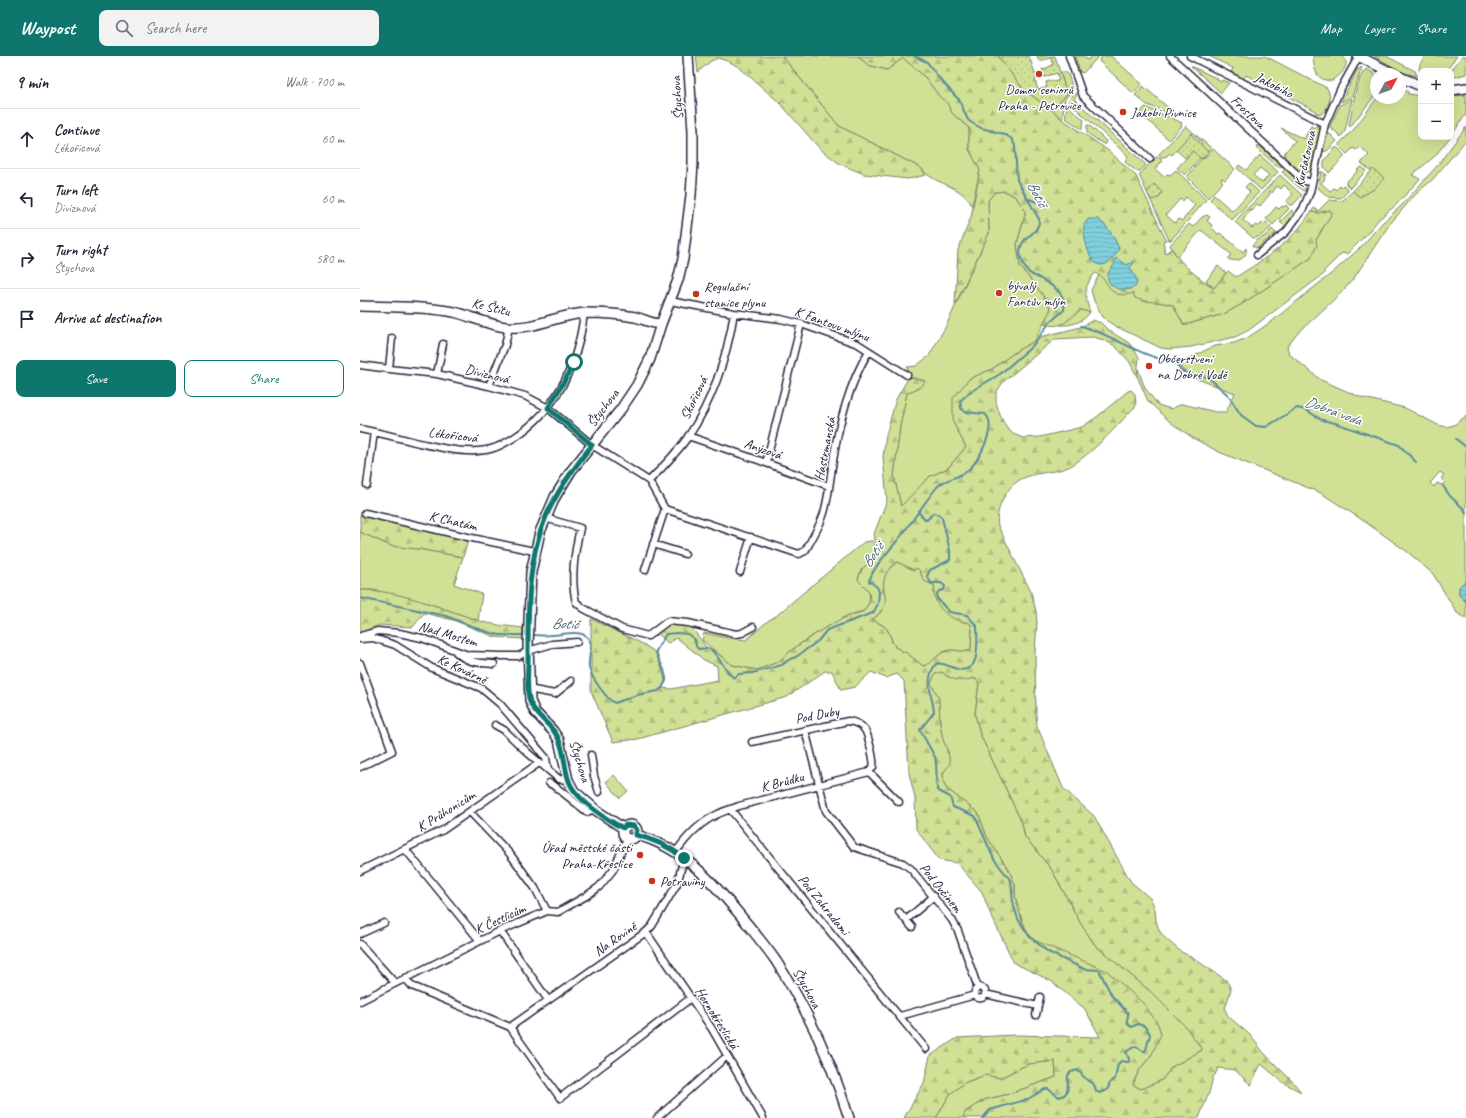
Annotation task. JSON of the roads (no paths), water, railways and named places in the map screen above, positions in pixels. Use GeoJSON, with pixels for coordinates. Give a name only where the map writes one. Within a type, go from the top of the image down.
{"type":"FeatureCollection","features":[{"type":"Feature","properties":{"kind":"street","name":"Štychova"},"geometry":{"type":"LineString","coordinates":[[688,56],[693,132],[691,195],[683,260],[650,358],[637,385],[621,409],[571,471],[555,497],[545,518],[534,551],[531,572],[528,689],[530,701],[535,712],[559,740],[568,780],[574,791],[594,809],[623,828],[626,825],[634,826],[637,830],[636,835],[652,840],[676,852],[704,874],[776,961],[795,991],[822,1046],[849,1118]]}},
{"type":"Feature","properties":{"kind":"street"},"geometry":{"type":"LineString","coordinates":[[1069,56],[1083,96],[1150,158]]}},
{"type":"Feature","properties":{"kind":"street","name":"Frostova"},"geometry":{"type":"LineString","coordinates":[[1170,56],[1303,180],[1312,183]]}},
{"type":"Feature","properties":{"kind":"street","name":"Jakobiho"},"geometry":{"type":"LineString","coordinates":[[1190,56],[1326,124]]}},
{"type":"Feature","properties":{"kind":"street"},"geometry":{"type":"LineString","coordinates":[[1359,56],[1382,68]]}},
{"type":"Feature","properties":{"kind":"street","name":"Kurčatovova"},"geometry":{"type":"LineString","coordinates":[[1257,255],[1286,232],[1300,215],[1310,192],[1326,124],[1340,90],[1359,56]]}},
{"type":"Feature","properties":{"kind":"street"},"geometry":{"type":"LineString","coordinates":[[1406,80],[1418,85]]}},
{"type":"Feature","properties":{"kind":"street"},"geometry":{"type":"LineString","coordinates":[[1454,90],[1466,88]]}},
{"type":"Feature","properties":{"kind":"street","name":"K Fantovu mlýnu"},"geometry":{"type":"LineString","coordinates":[[670,301],[734,313],[780,319],[801,324],[858,344],[907,375]]}},
{"type":"Feature","properties":{"kind":"street","name":"Ke Štítu"},"geometry":{"type":"LineString","coordinates":[[360,306],[430,308],[455,312],[509,327],[520,328],[584,313],[602,313],[636,317],[652,324],[661,324]]}},
{"type":"Feature","properties":{"kind":"street","name":"Lékořicová"},"geometry":{"type":"LineString","coordinates":[[360,428],[440,448],[467,452],[500,447],[530,427],[548,408],[574,362],[581,335],[584,313]]}},
{"type":"Feature","properties":{"kind":"street","name":"Skořicová"},"geometry":{"type":"LineString","coordinates":[[649,480],[665,465],[688,436],[701,414],[722,367],[734,313]]}},
{"type":"Feature","properties":{"kind":"street"},"geometry":{"type":"LineString","coordinates":[[766,463],[801,324]]}},
{"type":"Feature","properties":{"kind":"street"},"geometry":{"type":"LineString","coordinates":[[489,386],[505,345],[509,327]]}},
{"type":"Feature","properties":{"kind":"street"},"geometry":{"type":"LineString","coordinates":[[389,370],[392,338]]}},
{"type":"Feature","properties":{"kind":"street"},"geometry":{"type":"LineString","coordinates":[[437,374],[443,344]]}},
{"type":"Feature","properties":{"kind":"street","name":"Hastrmanská"},"geometry":{"type":"LineString","coordinates":[[751,537],[799,554],[805,552],[823,514],[836,443],[843,416],[858,373],[869,351]]}},
{"type":"Feature","properties":{"kind":"street","name":"Diviznová"},"geometry":{"type":"LineString","coordinates":[[360,365],[389,370],[437,374],[525,396],[548,408],[592,445],[649,480]]}},
{"type":"Feature","properties":{"kind":"street"},"geometry":{"type":"LineString","coordinates":[[367,486],[374,432]]}},
{"type":"Feature","properties":{"kind":"street","name":"Anýzová"},"geometry":{"type":"LineString","coordinates":[[688,436],[829,486]]}},
{"type":"Feature","properties":{"kind":"street"},"geometry":{"type":"LineString","coordinates":[[649,480],[665,508],[751,537],[740,572]]}},
{"type":"Feature","properties":{"kind":"street"},"geometry":{"type":"LineString","coordinates":[[645,570],[665,508]]}},
{"type":"Feature","properties":{"kind":"street","name":"K Chatám"},"geometry":{"type":"LineString","coordinates":[[366,513],[534,551]]}},
{"type":"Feature","properties":{"kind":"street"},"geometry":{"type":"LineString","coordinates":[[545,518],[580,528],[576,545],[574,572],[576,602],[582,608],[622,629],[648,636],[668,621],[688,623],[742,634],[753,626]]}},
{"type":"Feature","properties":{"kind":"street"},"geometry":{"type":"LineString","coordinates":[[653,544],[685,554]]}},
{"type":"Feature","properties":{"kind":"street","name":"Nad Mostem"},"geometry":{"type":"LineString","coordinates":[[360,638],[378,631],[400,633],[422,638],[468,655],[500,656],[519,656],[528,648],[577,642]]}},
{"type":"Feature","properties":{"kind":"street","name":"Ke Kovárně"},"geometry":{"type":"LineString","coordinates":[[360,638],[373,638],[395,645],[432,668],[481,688],[500,704],[546,758],[548,769]]}},
{"type":"Feature","properties":{"kind":"street"},"geometry":{"type":"LineString","coordinates":[[454,649],[468,660],[494,664]]}},
{"type":"Feature","properties":{"kind":"street"},"geometry":{"type":"LineString","coordinates":[[360,663],[392,751],[360,767]]}},
{"type":"Feature","properties":{"kind":"street"},"geometry":{"type":"LineString","coordinates":[[528,689],[556,694],[571,681]]}},
{"type":"Feature","properties":{"kind":"street","name":"Pod Duby"},"geometry":{"type":"LineString","coordinates":[[752,742],[848,722],[859,724],[864,730],[874,762],[869,772]]}},
{"type":"Feature","properties":{"kind":"street"},"geometry":{"type":"LineString","coordinates":[[495,725],[504,730],[539,763],[559,779],[568,780]]}},
{"type":"Feature","properties":{"kind":"street","name":"Pod Ovčínem"},"geometry":{"type":"LineString","coordinates":[[805,730],[818,785],[826,811],[854,847],[903,864],[911,869],[934,896],[958,930],[978,988]]}},
{"type":"Feature","properties":{"kind":"street"},"geometry":{"type":"LineString","coordinates":[[591,755],[594,776],[599,792]]}},
{"type":"Feature","properties":{"kind":"street","name":"K Průhonicům"},"geometry":{"type":"LineString","coordinates":[[360,871],[443,830],[539,763]]}},
{"type":"Feature","properties":{"kind":"street"},"geometry":{"type":"LineString","coordinates":[[869,772],[899,802]]}},
{"type":"Feature","properties":{"kind":"street","name":"K Brůdku"},"geometry":{"type":"LineString","coordinates":[[676,852],[688,836],[704,822],[730,809],[869,772]]}},
{"type":"Feature","properties":{"kind":"street"},"geometry":{"type":"LineString","coordinates":[[549,783],[587,812],[594,809]]}},
{"type":"Feature","properties":{"kind":"street","name":"Pod Zahradami"},"geometry":{"type":"LineString","coordinates":[[730,809],[926,1049]]}},
{"type":"Feature","properties":{"kind":"street"},"geometry":{"type":"LineString","coordinates":[[470,812],[510,854],[535,888],[547,911]]}},
{"type":"Feature","properties":{"kind":"street"},"geometry":{"type":"LineString","coordinates":[[623,828],[623,836],[627,839],[633,839],[636,835]]}},
{"type":"Feature","properties":{"kind":"street","name":"K Čestlicům"},"geometry":{"type":"LineString","coordinates":[[360,1001],[500,932],[547,911],[558,912],[598,887],[613,870],[627,839]]}},
{"type":"Feature","properties":{"kind":"street"},"geometry":{"type":"LineString","coordinates":[[406,849],[480,941]]}},
{"type":"Feature","properties":{"kind":"street","name":"Na Rovině"},"geometry":{"type":"LineString","coordinates":[[510,1027],[646,932],[652,926],[677,884],[684,858]]}},
{"type":"Feature","properties":{"kind":"street"},"geometry":{"type":"LineString","coordinates":[[906,920],[934,896]]}},
{"type":"Feature","properties":{"kind":"street"},"geometry":{"type":"LineString","coordinates":[[899,912],[912,927]]}},
{"type":"Feature","properties":{"kind":"street"},"geometry":{"type":"LineString","coordinates":[[360,934],[384,923]]}},
{"type":"Feature","properties":{"kind":"street"},"geometry":{"type":"LineString","coordinates":[[500,932],[548,1000]]}},
{"type":"Feature","properties":{"kind":"street","name":"Hornokřeslická"},"geometry":{"type":"LineString","coordinates":[[646,932],[712,1029],[763,1118]]}},
{"type":"Feature","properties":{"kind":"street"},"geometry":{"type":"LineString","coordinates":[[360,944],[395,983]]}},
{"type":"Feature","properties":{"kind":"street"},"geometry":{"type":"LineString","coordinates":[[405,978],[412,986],[510,1027],[560,1098],[691,998]]}},
{"type":"Feature","properties":{"kind":"street"},"geometry":{"type":"LineString","coordinates":[[975,995],[975,990],[978,988],[983,988],[985,994]]}},
{"type":"Feature","properties":{"kind":"street"},"geometry":{"type":"LineString","coordinates":[[900,1016],[975,995],[979,998],[984,997],[985,994]]}},
{"type":"Feature","properties":{"kind":"street"},"geometry":{"type":"LineString","coordinates":[[985,994],[1038,1006]]}},
{"type":"Feature","properties":{"kind":"street"},"geometry":{"type":"LineString","coordinates":[[1036,1015],[1040,997]]}},
{"type":"Feature","properties":{"kind":"street"},"geometry":{"type":"LineString","coordinates":[[657,1118],[727,1056]]}},
{"type":"Feature","properties":{"kind":"water"},"geometry":{"type":"Polygon","coordinates":[[[1088,219],[1098,219],[1102,222],[1110,232],[1119,249],[1106,264],[1100,265],[1096,263],[1089,254],[1085,241],[1084,229],[1084,225],[1088,219]]]}},
{"type":"Feature","properties":{"kind":"water"},"geometry":{"type":"Polygon","coordinates":[[[1116,258],[1127,265],[1133,261],[1134,263],[1130,267],[1137,280],[1136,286],[1127,290],[1122,290],[1110,283],[1108,274],[1115,263],[1116,258]]]}},
{"type":"Feature","properties":{"kind":"water"},"geometry":{"type":"Polygon","coordinates":[[[1466,580],[1466,602],[1459,595],[1459,587],[1466,580]]]}},
{"type":"Feature","properties":{"kind":"waterway","name":"Botič"},"geometry":{"type":"LineString","coordinates":[[532,635],[574,633],[587,636],[590,644],[589,668],[596,682],[604,693],[611,701],[615,703],[637,695],[658,691],[662,688],[666,678],[656,651],[666,634],[688,634],[695,640],[698,649],[708,648],[711,650],[734,678],[739,674],[752,673],[782,665],[818,641],[827,630],[873,613],[878,604],[879,592],[877,587],[869,581],[875,569],[937,487],[940,484],[964,473],[972,466],[982,452],[988,434],[988,419],[985,414],[965,412],[961,408],[960,401],[970,392],[1000,374],[1030,348],[1049,323],[1064,310],[1064,304],[1058,290],[1029,273],[1022,260],[1020,251],[1022,245],[1039,225],[1039,219],[1017,180],[1015,146],[1012,139],[1004,134],[981,128],[968,120],[959,100],[927,62],[914,56]]}},
{"type":"Feature","properties":{"kind":"waterway"},"geometry":{"type":"LineString","coordinates":[[1029,199],[1039,203]]}},
{"type":"Feature","properties":{"kind":"waterway","name":"Dobrá voda"},"geometry":{"type":"LineString","coordinates":[[1081,326],[1091,329],[1147,355],[1161,359],[1173,360],[1181,371],[1196,376],[1208,377],[1228,395],[1241,415],[1256,426],[1266,427],[1297,408],[1306,410],[1322,420],[1399,445],[1416,462]]}},
{"type":"Feature","properties":{"kind":"waterway"},"geometry":{"type":"LineString","coordinates":[[1456,439],[1466,447]]}},
{"type":"Feature","properties":{"kind":"waterway","name":"Dobrá voda"},"geometry":{"type":"LineString","coordinates":[[1443,486],[1466,513]]}},
{"type":"Feature","properties":{"kind":"waterway"},"geometry":{"type":"LineString","coordinates":[[918,512],[926,520],[933,513],[938,514],[942,518],[950,551],[950,560],[930,570],[927,576],[931,583],[941,583],[945,586],[944,590],[939,591],[937,598],[949,612],[967,615],[977,626],[977,649],[974,663],[969,668],[963,670],[943,664],[936,664],[930,675],[930,687],[934,712],[920,730],[935,757],[937,790],[950,797],[953,807],[975,816],[994,859],[1011,881],[1013,903],[1018,919],[1029,936],[1048,952],[1084,969],[1099,970],[1112,996],[1128,1013],[1127,1023],[1131,1027],[1138,1024],[1144,1026],[1150,1034],[1145,1051],[1136,1046],[1126,1052],[1130,1061],[1121,1061],[1118,1064],[1115,1079],[1111,1081],[1107,1090],[1099,1093],[1096,1091],[1094,1084],[1085,1078],[1078,1070],[1071,1072],[1068,1075],[1068,1089],[1063,1096],[1059,1097],[1048,1089],[1045,1089],[1028,1099],[990,1110],[983,1118]]}},
{"type":"Feature","properties":{"kind":"waterway","name":"Botič"},"geometry":{"type":"LineString","coordinates":[[360,598],[446,616],[487,632],[500,635],[526,635]]}},
{"type":"Feature","properties":{"kind":"place","name":"Domov seniorů Praha - Petrovice"},"geometry":{"type":"Point","coordinates":[1039,74]}},
{"type":"Feature","properties":{"kind":"place","name":"Jakobi Pivnice"},"geometry":{"type":"Point","coordinates":[1123,112]}},
{"type":"Feature","properties":{"kind":"place","name":"bývalý Fantův mlýn"},"geometry":{"type":"Point","coordinates":[999,293]}},
{"type":"Feature","properties":{"kind":"place","name":"Regulační stanice plynu"},"geometry":{"type":"Point","coordinates":[696,294]}},
{"type":"Feature","properties":{"kind":"place","name":"Občerstvení na Dobré Vodě"},"geometry":{"type":"Point","coordinates":[1149,366]}},
{"type":"Feature","properties":{"kind":"place","name":"Úřad městské části Praha-Křeslice"},"geometry":{"type":"Point","coordinates":[640,855]}},
{"type":"Feature","properties":{"kind":"place","name":"Potraviny"},"geometry":{"type":"Point","coordinates":[652,881]}}]}
